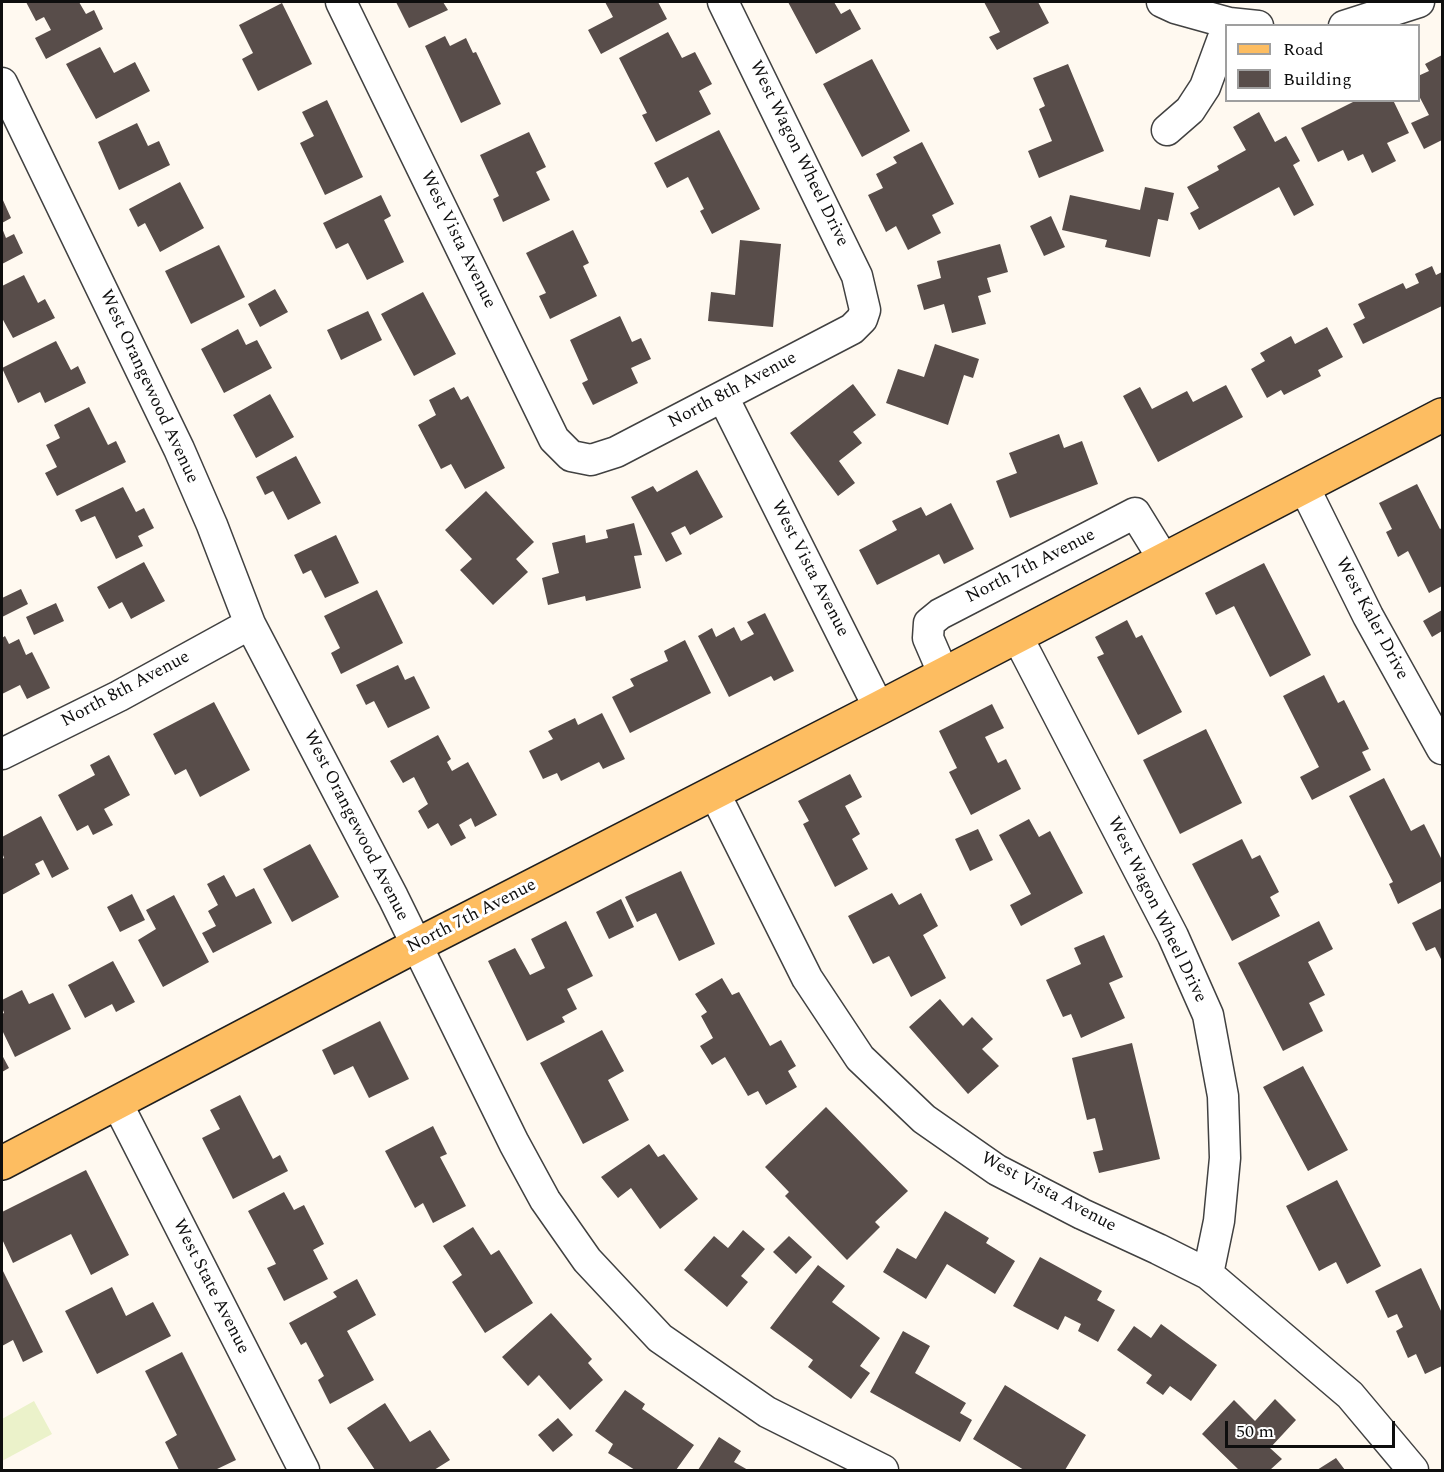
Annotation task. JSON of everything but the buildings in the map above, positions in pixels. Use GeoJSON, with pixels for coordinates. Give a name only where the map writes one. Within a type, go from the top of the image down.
{"type":"FeatureCollection","features":[{"type":"Feature","properties":{"kind":"main road","name":"North 7th Avenue"},"geometry":{"type":"LineString","coordinates":[[2,1163],[417,945],[944,675],[1443,415]]}},
{"type":"Feature","properties":{"kind":"street","name":"West Vista Avenue"},"geometry":{"type":"LineString","coordinates":[[341,2],[554,439],[571,456],[591,460]]}},
{"type":"Feature","properties":{"kind":"street","name":"West Wagon Wheel Drive"},"geometry":{"type":"LineString","coordinates":[[723,2],[857,276],[865,310]]}},
{"type":"Feature","properties":{"kind":"street"},"geometry":{"type":"LineString","coordinates":[[1162,2],[1175,8],[1235,21]]}},
{"type":"Feature","properties":{"kind":"street"},"geometry":{"type":"LineString","coordinates":[[1350,24],[1419,2]]}},
{"type":"Feature","properties":{"kind":"street"},"geometry":{"type":"LineString","coordinates":[[1167,130],[1190,110],[1205,87],[1225,43]]}},
{"type":"Feature","properties":{"kind":"street","name":"West Orangewood Avenue"},"geometry":{"type":"LineString","coordinates":[[2,83],[179,449],[212,525],[250,624],[417,945],[545,1200],[587,1260],[660,1338],[767,1412],[884,1470]]}},
{"type":"Feature","properties":{"kind":"street","name":"North 8th Avenue"},"geometry":{"type":"LineString","coordinates":[[591,460],[616,452],[852,329],[862,319],[865,310]]}},
{"type":"Feature","properties":{"kind":"street","name":"West Vista Avenue"},"geometry":{"type":"LineString","coordinates":[[723,397],[879,708]]}},
{"type":"Feature","properties":{"kind":"street","name":"West Kaler Drive"},"geometry":{"type":"LineString","coordinates":[[1304,487],[1368,616],[1443,749]]}},
{"type":"Feature","properties":{"kind":"street","name":"North 7th Avenue"},"geometry":{"type":"LineString","coordinates":[[944,675],[928,638],[929,623],[940,614],[1135,513],[1164,560]]}},
{"type":"Feature","properties":{"kind":"street","name":"North 8th Avenue"},"geometry":{"type":"LineString","coordinates":[[2,754],[120,696],[250,624]]}},
{"type":"Feature","properties":{"kind":"street","name":"West Wagon Wheel Drive"},"geometry":{"type":"LineString","coordinates":[[1017,636],[1173,936],[1208,1015],[1223,1096],[1225,1158],[1219,1221],[1208,1274]]}},
{"type":"Feature","properties":{"kind":"street","name":"West Vista Avenue"},"geometry":{"type":"LineString","coordinates":[[714,792],[807,978],[860,1058],[924,1119],[997,1170],[1082,1214],[1208,1274],[1350,1395],[1413,1470]]}},
{"type":"Feature","properties":{"kind":"street","name":"West State Avenue"},"geometry":{"type":"LineString","coordinates":[[117,1103],[304,1470]]}},
{"type":"Feature","properties":{"kind":"green space"},"geometry":{"type":"Polygon","coordinates":[[[34,1401],[52,1434],[2,1461],[2,1419],[34,1401]]]}}]}
